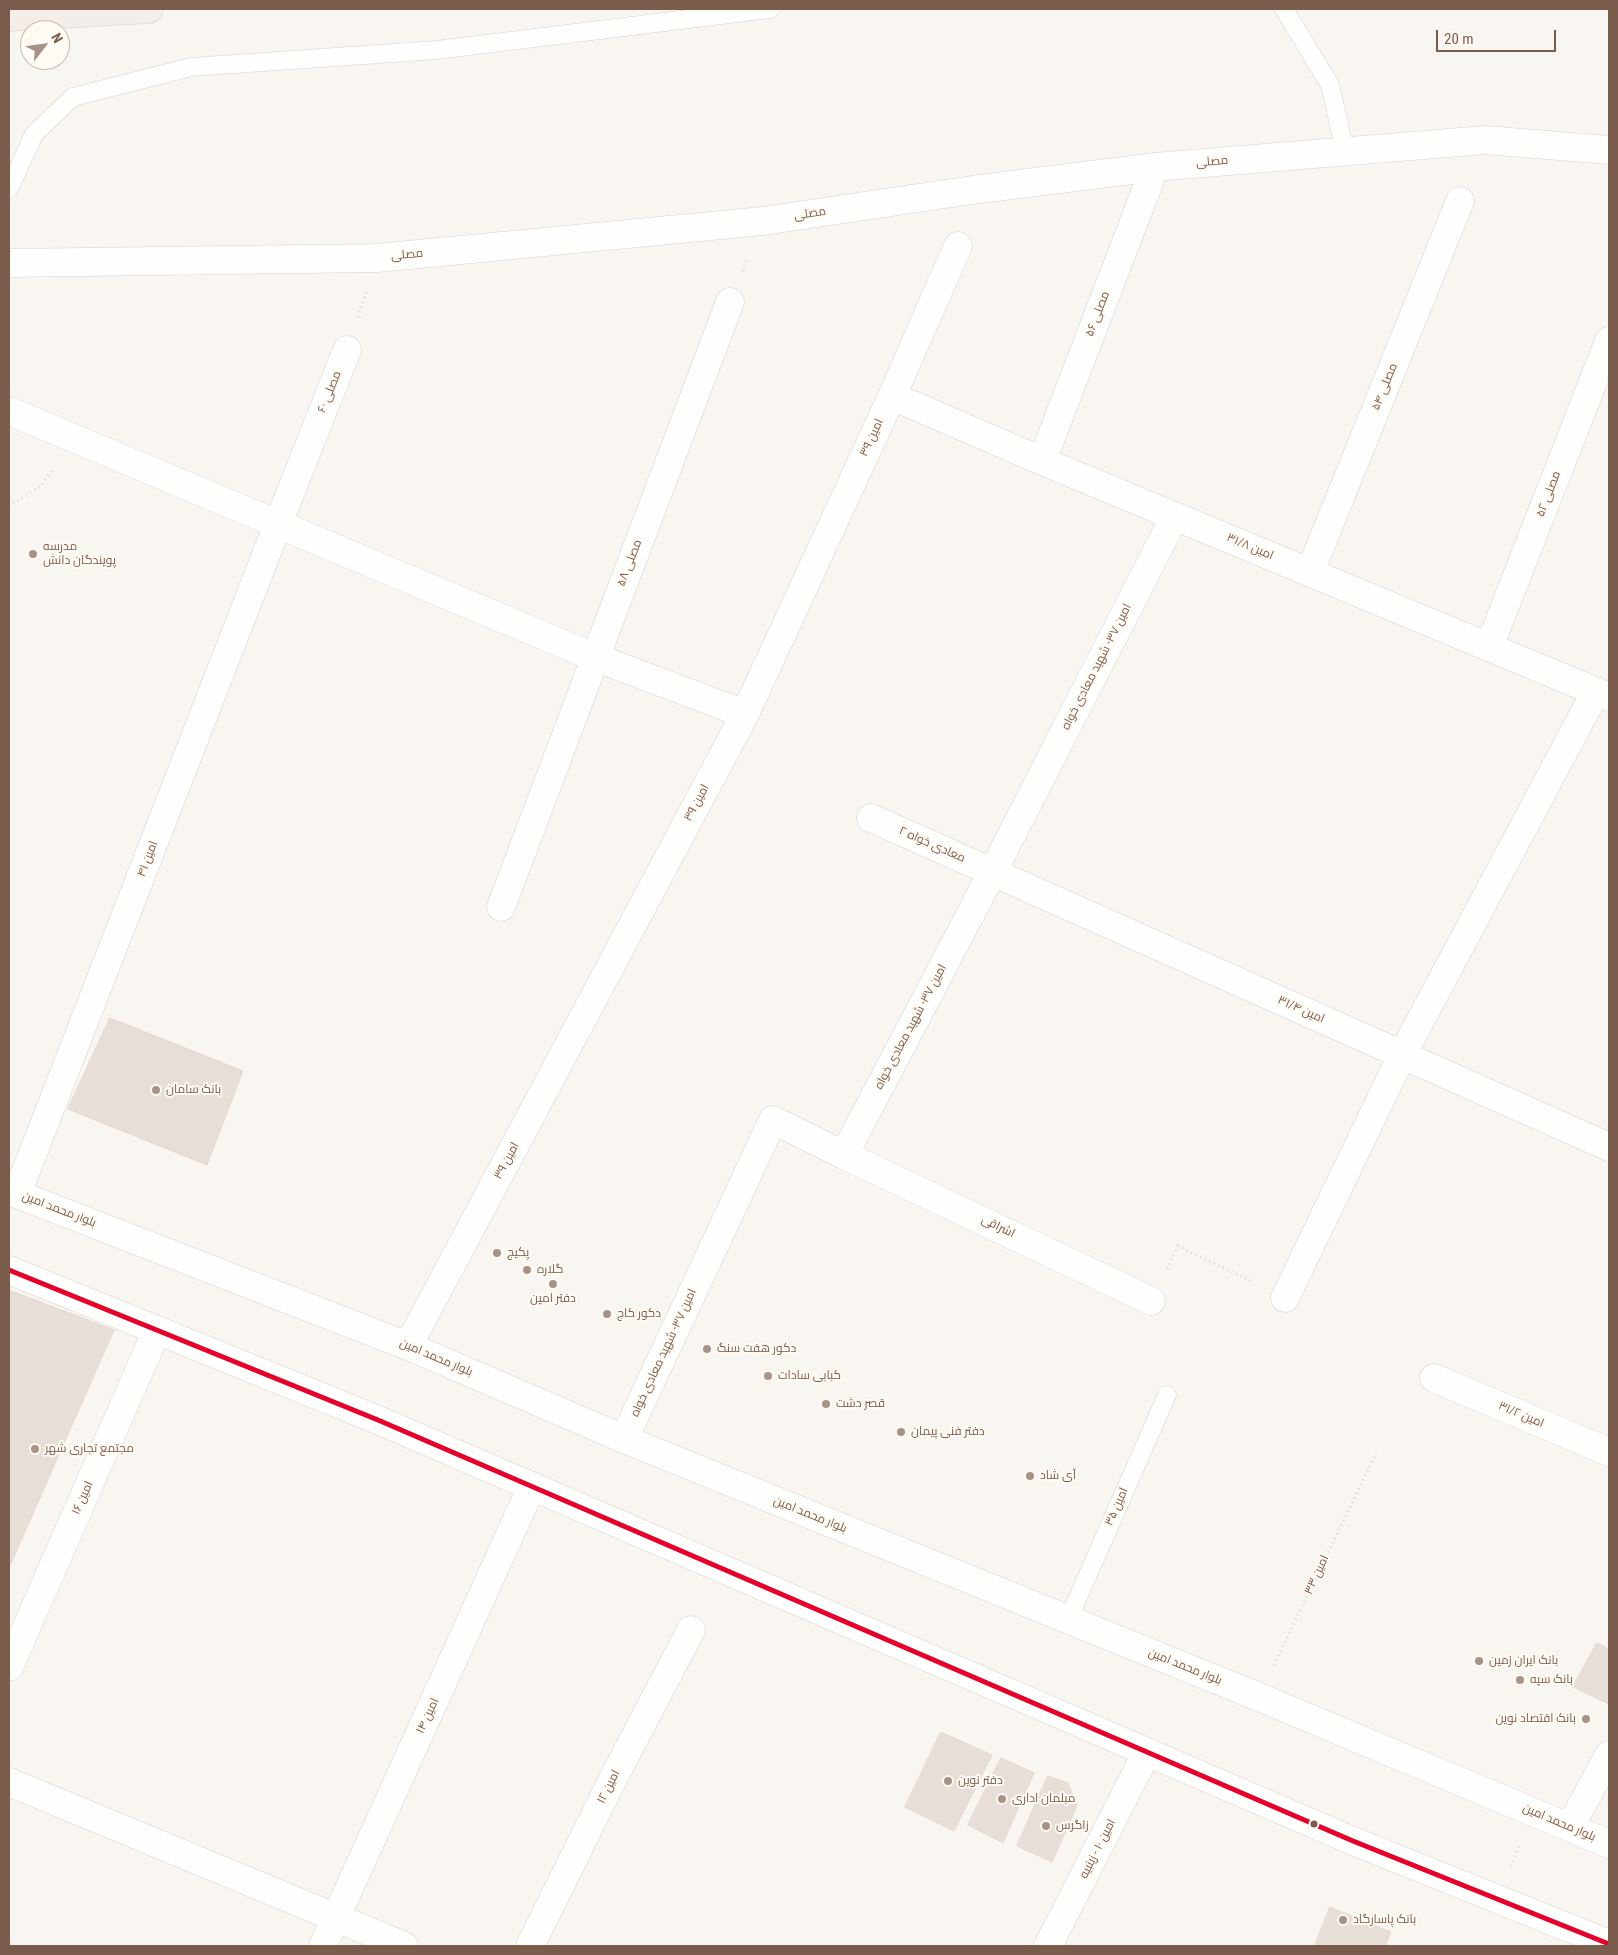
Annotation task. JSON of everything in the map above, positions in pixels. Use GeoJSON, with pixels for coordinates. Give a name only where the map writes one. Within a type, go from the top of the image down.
{"type":"FeatureCollection","features":[{"type":"Feature","properties":{"kind":"main road"},"geometry":{"type":"LineString","coordinates":[[9,17],[149,9]]}},
{"type":"Feature","properties":{"kind":"street","name":"مصلی"},"geometry":{"type":"LineString","coordinates":[[9,263],[377,258],[763,221],[979,189],[1155,167],[1485,140],[1609,150]]}},
{"type":"Feature","properties":{"kind":"street","name":"مصلی ۵۶"},"geometry":{"type":"LineString","coordinates":[[1042,460],[1155,167]]}},
{"type":"Feature","properties":{"kind":"street","name":"مصلی ۵۴"},"geometry":{"type":"LineString","coordinates":[[1310,572],[1460,201]]}},
{"type":"Feature","properties":{"kind":"street","name":"امین ۳۹"},"geometry":{"type":"LineString","coordinates":[[408,1346],[745,714],[892,396],[958,246]]}},
{"type":"Feature","properties":{"kind":"street","name":"مصلی ۵۸"},"geometry":{"type":"LineString","coordinates":[[501,907],[594,657],[730,302]]}},
{"type":"Feature","properties":{"kind":"street","name":"مصلی ۵۲"},"geometry":{"type":"LineString","coordinates":[[1489,647],[1609,342]]}},
{"type":"Feature","properties":{"kind":"street","name":"مصلی ۶۰"},"geometry":{"type":"LineString","coordinates":[[278,524],[347,350]]}},
{"type":"Feature","properties":{"kind":"street","name":"امین ۳۱/۸"},"geometry":{"type":"LineString","coordinates":[[892,396],[1603,694]]}},
{"type":"Feature","properties":{"kind":"street"},"geometry":{"type":"LineString","coordinates":[[9,411],[74,440],[594,657],[745,714]]}},
{"type":"Feature","properties":{"kind":"street","name":"امین ۳۷- شهید معادی خواه"},"geometry":{"type":"LineString","coordinates":[[624,1439],[773,1120],[844,1155],[992,873],[1175,516]]}},
{"type":"Feature","properties":{"kind":"street","name":"امین ۴۱"},"geometry":{"type":"LineString","coordinates":[[13,1192],[278,524]]}},
{"type":"Feature","properties":{"kind":"street"},"geometry":{"type":"LineString","coordinates":[[1285,1298],[1402,1055],[1603,694]]}},
{"type":"Feature","properties":{"kind":"street","name":"معادی خواه ۲"},"geometry":{"type":"LineString","coordinates":[[871,818],[992,873]]}},
{"type":"Feature","properties":{"kind":"street","name":"امین ۳۱/۴"},"geometry":{"type":"LineString","coordinates":[[992,873],[1402,1055],[1606,1138]]}},
{"type":"Feature","properties":{"kind":"street","name":"اشراقی"},"geometry":{"type":"LineString","coordinates":[[844,1155],[1151,1301]]}},
{"type":"Feature","properties":{"kind":"street","name":"بلوار محمد امین"},"geometry":{"type":"LineString","coordinates":[[13,1192],[408,1346],[624,1439],[1259,1697],[1609,1844]]}},
{"type":"Feature","properties":{"kind":"street"},"geometry":{"type":"LineString","coordinates":[[9,1270],[378,1420],[1344,1837],[1609,1944]]}},
{"type":"Feature","properties":{"kind":"street","name":"امین ۱۶"},"geometry":{"type":"LineString","coordinates":[[9,1667],[157,1330]]}},
{"type":"Feature","properties":{"kind":"street","name":"امین ۳۱/۲"},"geometry":{"type":"LineString","coordinates":[[1434,1378],[1609,1452]]}},
{"type":"Feature","properties":{"kind":"street","name":"امین ۱۴"},"geometry":{"type":"LineString","coordinates":[[323,1946],[532,1486]]}},
{"type":"Feature","properties":{"kind":"street","name":"امین ۱۲"},"geometry":{"type":"LineString","coordinates":[[530,1946],[615,1775],[691,1630]]}},
{"type":"Feature","properties":{"kind":"street","name":"امین ۱۰ - زینبیه"},"geometry":{"type":"LineString","coordinates":[[1048,1946],[1147,1752]]}},
{"type":"Feature","properties":{"kind":"street"},"geometry":{"type":"LineString","coordinates":[[1570,1827],[1609,1755]]}},
{"type":"Feature","properties":{"kind":"street"},"geometry":{"type":"LineString","coordinates":[[9,1782],[404,1946]]}},
{"type":"Feature","properties":{"kind":"lane"},"geometry":{"type":"LineString","coordinates":[[9,189],[34,134],[73,97],[191,67],[437,50],[770,9]]}},
{"type":"Feature","properties":{"kind":"lane"},"geometry":{"type":"LineString","coordinates":[[1284,9],[1330,85],[1345,151]]}},
{"type":"Feature","properties":{"kind":"lane","name":"امین ۳۵"},"geometry":{"type":"LineString","coordinates":[[1068,1620],[1167,1395]]}},
{"type":"Feature","properties":{"kind":"path"},"geometry":{"type":"LineString","coordinates":[[730,302],[763,221]]}},
{"type":"Feature","properties":{"kind":"path"},"geometry":{"type":"LineString","coordinates":[[347,350],[377,258]]}},
{"type":"Feature","properties":{"kind":"path"},"geometry":{"type":"LineString","coordinates":[[9,506],[41,486],[74,440]]}},
{"type":"Feature","properties":{"kind":"path"},"geometry":{"type":"LineString","coordinates":[[1151,1301],[1178,1246],[1285,1298]]}},
{"type":"Feature","properties":{"kind":"path","name":"امین ۳۳"},"geometry":{"type":"LineString","coordinates":[[1259,1697],[1376,1453]]}},
{"type":"Feature","properties":{"kind":"path"},"geometry":{"type":"LineString","coordinates":[[1496,1898],[1534,1812]]}},
{"type":"Feature","properties":{"kind":"building","name":"بانک سامان"},"geometry":{"type":"Polygon","coordinates":[[[110,1018],[243,1071],[207,1165],[68,1109],[110,1018]]]}},
{"type":"Feature","properties":{"kind":"building","name":"مجتمع تجاری شهر"},"geometry":{"type":"Polygon","coordinates":[[[9,1290],[114,1330],[9,1568],[9,1290]]]}},
{"type":"Feature","properties":{"kind":"building"},"geometry":{"type":"Polygon","coordinates":[[[1597,1643],[1609,1649],[1609,1704],[1573,1687],[1597,1643]]]}},
{"type":"Feature","properties":{"kind":"building","name":"دفتر نوین"},"geometry":{"type":"Polygon","coordinates":[[[941,1732],[992,1755],[954,1831],[905,1807],[941,1732]]]}},
{"type":"Feature","properties":{"kind":"building","name":"مبلمان اداری"},"geometry":{"type":"Polygon","coordinates":[[[1001,1758],[1034,1773],[1003,1843],[968,1825],[1001,1758]]]}},
{"type":"Feature","properties":{"kind":"building","name":"زاگرس"},"geometry":{"type":"Polygon","coordinates":[[[1048,1776],[1068,1783],[1077,1806],[1052,1862],[1017,1846],[1048,1776]]]}},
{"type":"Feature","properties":{"kind":"building","name":"بانک پاسارگاد"},"geometry":{"type":"Polygon","coordinates":[[[1330,1907],[1391,1932],[1385,1946],[1315,1946],[1330,1907]]]}},
{"type":"Feature","properties":{"kind":"transit line"},"geometry":{"type":"LineString","coordinates":[[9,1270],[378,1420],[1353,1841],[1609,1944]]}},
{"type":"Feature","properties":{"kind":"place","name":"مدرسه پویندگان دانش"},"geometry":{"type":"Point","coordinates":[33,554]}},
{"type":"Feature","properties":{"kind":"place","name":"بانک سامان"},"geometry":{"type":"Point","coordinates":[156,1090]}},
{"type":"Feature","properties":{"kind":"place","name":"پکیج"},"geometry":{"type":"Point","coordinates":[497,1253]}},
{"type":"Feature","properties":{"kind":"place","name":"گلاره"},"geometry":{"type":"Point","coordinates":[527,1270]}},
{"type":"Feature","properties":{"kind":"place","name":"دفتر امین"},"geometry":{"type":"Point","coordinates":[553,1284]}},
{"type":"Feature","properties":{"kind":"place","name":"دکور کاج"},"geometry":{"type":"Point","coordinates":[607,1314]}},
{"type":"Feature","properties":{"kind":"place","name":"دکور هفت سنگ"},"geometry":{"type":"Point","coordinates":[707,1349]}},
{"type":"Feature","properties":{"kind":"place","name":"کبابی سادات"},"geometry":{"type":"Point","coordinates":[768,1376]}},
{"type":"Feature","properties":{"kind":"place","name":"قصر دشت"},"geometry":{"type":"Point","coordinates":[826,1404]}},
{"type":"Feature","properties":{"kind":"place","name":"دفتر فنی پیمان"},"geometry":{"type":"Point","coordinates":[901,1432]}},
{"type":"Feature","properties":{"kind":"place","name":"مجتمع تجاری شهر"},"geometry":{"type":"Point","coordinates":[35,1449]}},
{"type":"Feature","properties":{"kind":"place","name":"آی شاد"},"geometry":{"type":"Point","coordinates":[1030,1476]}},
{"type":"Feature","properties":{"kind":"place","name":"بانک ایران زمین"},"geometry":{"type":"Point","coordinates":[1479,1661]}},
{"type":"Feature","properties":{"kind":"place","name":"بانک سپه"},"geometry":{"type":"Point","coordinates":[1520,1680]}},
{"type":"Feature","properties":{"kind":"place","name":"بانک اقتصاد نوین"},"geometry":{"type":"Point","coordinates":[1586,1719]}},
{"type":"Feature","properties":{"kind":"place","name":"دفتر نوین"},"geometry":{"type":"Point","coordinates":[948,1781]}},
{"type":"Feature","properties":{"kind":"place","name":"مبلمان اداری"},"geometry":{"type":"Point","coordinates":[1002,1799]}},
{"type":"Feature","properties":{"kind":"place","name":"زاگرس"},"geometry":{"type":"Point","coordinates":[1046,1826]}},
{"type":"Feature","properties":{"kind":"place","name":"بانک پاسارگاد"},"geometry":{"type":"Point","coordinates":[1343,1920]}}]}
